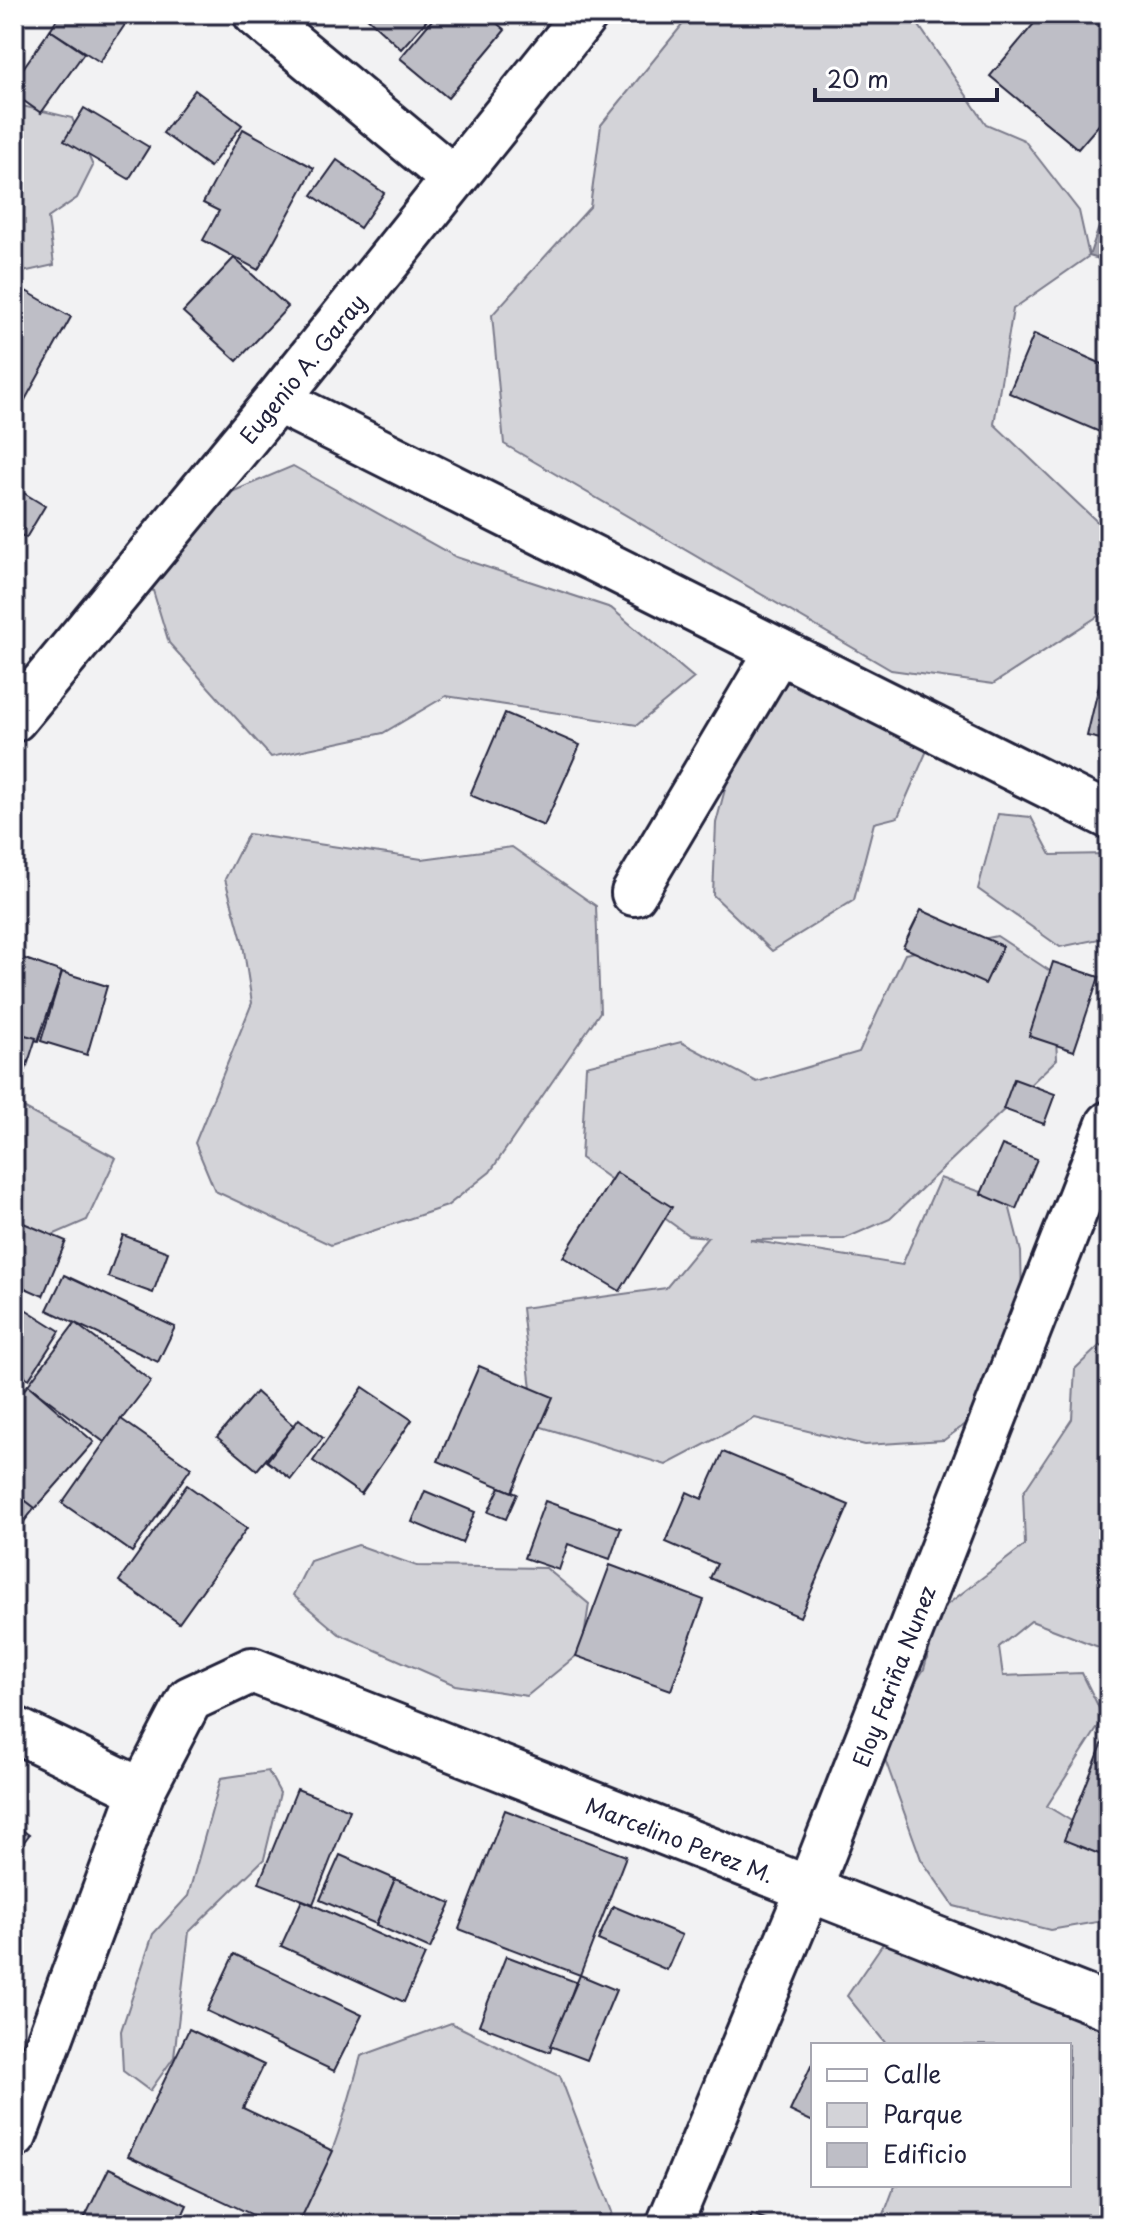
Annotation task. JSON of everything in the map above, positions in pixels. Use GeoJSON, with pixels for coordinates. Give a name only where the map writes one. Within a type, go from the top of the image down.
{"type":"FeatureCollection","features":[{"type":"Feature","properties":{"kind":"street"},"geometry":{"type":"LineString","coordinates":[[256,14],[454,179]]}},
{"type":"Feature","properties":{"kind":"street","name":"Eugenio A. Garay"},"geometry":{"type":"LineString","coordinates":[[14,719],[277,400],[586,14]]}},
{"type":"Feature","properties":{"kind":"street"},"geometry":{"type":"LineString","coordinates":[[277,400],[1109,816]]}},
{"type":"Feature","properties":{"kind":"street"},"geometry":{"type":"LineString","coordinates":[[634,893],[778,651]]}},
{"type":"Feature","properties":{"kind":"street","name":"Eloy Fariña Nunez"},"geometry":{"type":"LineString","coordinates":[[669,2225],[809,1889],[1109,1124]]}},
{"type":"Feature","properties":{"kind":"street","name":"Marcelino Perez M."},"geometry":{"type":"LineString","coordinates":[[142,1791],[190,1699],[252,1670],[1109,2007]]}},
{"type":"Feature","properties":{"kind":"street"},"geometry":{"type":"LineString","coordinates":[[14,1729],[142,1791],[14,2136]]}},
{"type":"Feature","properties":{"kind":"green space"},"geometry":{"type":"Polygon","coordinates":[[[691,14],[911,14],[986,124],[1024,140],[1079,211],[1089,256],[1013,309],[994,424],[1109,533],[1109,609],[993,684],[891,670],[504,444],[492,315],[590,207],[601,125],[691,14]]]}},
{"type":"Feature","properties":{"kind":"green space"},"geometry":{"type":"Polygon","coordinates":[[[14,104],[72,118],[93,166],[77,198],[48,218],[54,265],[14,274],[14,104]]]}},
{"type":"Feature","properties":{"kind":"green space"},"geometry":{"type":"Polygon","coordinates":[[[293,466],[456,557],[611,608],[694,678],[637,725],[446,696],[383,733],[271,757],[169,643],[151,584],[208,502],[293,466]]]}},
{"type":"Feature","properties":{"kind":"green space"},"geometry":{"type":"Polygon","coordinates":[[[791,657],[932,739],[898,817],[874,823],[854,900],[772,951],[713,895],[716,823],[737,744],[791,657]]]}},
{"type":"Feature","properties":{"kind":"green space"},"geometry":{"type":"Polygon","coordinates":[[[998,814],[1031,817],[1051,855],[1109,854],[1109,937],[1060,947],[978,889],[998,814]]]}},
{"type":"Feature","properties":{"kind":"green space"},"geometry":{"type":"Polygon","coordinates":[[[248,834],[422,859],[512,847],[596,906],[600,1012],[490,1172],[447,1206],[331,1245],[215,1191],[195,1143],[252,1003],[243,944],[225,879],[248,834]]]}},
{"type":"Feature","properties":{"kind":"green space"},"geometry":{"type":"Polygon","coordinates":[[[997,936],[1053,973],[1057,1059],[890,1219],[844,1239],[750,1240],[902,1265],[940,1178],[1008,1201],[1021,1252],[1023,1348],[986,1409],[944,1440],[865,1445],[755,1418],[666,1465],[535,1425],[522,1308],[666,1288],[708,1237],[688,1235],[581,1158],[586,1066],[681,1042],[757,1082],[859,1052],[905,954],[997,936]]]}},
{"type":"Feature","properties":{"kind":"green space"},"geometry":{"type":"Polygon","coordinates":[[[14,1103],[116,1158],[87,1220],[41,1240],[14,1238],[14,1103]]]}},
{"type":"Feature","properties":{"kind":"green space"},"geometry":{"type":"Polygon","coordinates":[[[1099,1346],[1109,1348],[1109,1651],[1031,1621],[999,1647],[1003,1676],[1082,1673],[1104,1718],[1047,1806],[1109,1844],[1109,1920],[1050,1930],[954,1906],[921,1859],[878,1740],[924,1669],[940,1610],[1025,1545],[1023,1493],[1072,1419],[1075,1369],[1099,1346]]]}},
{"type":"Feature","properties":{"kind":"green space"},"geometry":{"type":"Polygon","coordinates":[[[358,1545],[417,1566],[546,1568],[589,1604],[582,1651],[527,1696],[455,1685],[339,1634],[293,1595],[310,1561],[358,1545]]]}},
{"type":"Feature","properties":{"kind":"green space"},"geometry":{"type":"Polygon","coordinates":[[[268,1771],[280,1793],[264,1859],[189,1932],[174,2057],[150,2091],[123,2071],[121,2031],[153,1934],[188,1896],[221,1778],[268,1771]]]}},
{"type":"Feature","properties":{"kind":"green space"},"geometry":{"type":"Polygon","coordinates":[[[884,1942],[1033,1974],[1109,2035],[1109,2210],[1098,2225],[880,2225],[894,2187],[1071,2187],[1071,2043],[885,2043],[847,1996],[884,1942]]]}},
{"type":"Feature","properties":{"kind":"green space"},"geometry":{"type":"Polygon","coordinates":[[[451,2023],[560,2076],[612,2212],[606,2225],[284,2225],[300,2207],[325,2168],[342,2124],[361,2056],[451,2023]]]}},
{"type":"Feature","properties":{"kind":"shaded area"},"geometry":{"type":"Polygon","coordinates":[[[1109,198],[1109,262],[1089,256],[1109,198]]]}},
{"type":"Feature","properties":{"kind":"building"},"geometry":{"type":"Polygon","coordinates":[[[60,14],[132,14],[100,62],[50,30],[60,14]]]}},
{"type":"Feature","properties":{"kind":"building"},"geometry":{"type":"Polygon","coordinates":[[[363,14],[423,14],[428,19],[401,49],[363,14]]]}},
{"type":"Feature","properties":{"kind":"building"},"geometry":{"type":"Polygon","coordinates":[[[437,14],[486,14],[505,30],[448,98],[400,58],[437,14]]]}},
{"type":"Feature","properties":{"kind":"building"},"geometry":{"type":"Polygon","coordinates":[[[1042,14],[1109,14],[1109,113],[1078,149],[990,76],[1042,14]]]}},
{"type":"Feature","properties":{"kind":"building"},"geometry":{"type":"Polygon","coordinates":[[[50,30],[84,53],[41,113],[14,94],[14,81],[50,30]]]}},
{"type":"Feature","properties":{"kind":"building"},"geometry":{"type":"Polygon","coordinates":[[[195,90],[242,125],[210,167],[163,133],[195,90]]]}},
{"type":"Feature","properties":{"kind":"building"},"geometry":{"type":"Polygon","coordinates":[[[84,108],[149,147],[129,179],[64,141],[84,108]]]}},
{"type":"Feature","properties":{"kind":"building"},"geometry":{"type":"Polygon","coordinates":[[[243,129],[314,168],[258,270],[203,240],[219,211],[203,203],[243,129]]]}},
{"type":"Feature","properties":{"kind":"building"},"geometry":{"type":"Polygon","coordinates":[[[337,160],[384,193],[360,228],[312,195],[337,160]]]}},
{"type":"Feature","properties":{"kind":"building"},"geometry":{"type":"Polygon","coordinates":[[[234,258],[288,307],[237,361],[183,312],[234,258]]]}},
{"type":"Feature","properties":{"kind":"building"},"geometry":{"type":"Polygon","coordinates":[[[26,291],[71,317],[25,400],[14,394],[14,312],[26,291]]]}},
{"type":"Feature","properties":{"kind":"building"},"geometry":{"type":"Polygon","coordinates":[[[1034,334],[1109,367],[1109,436],[1009,393],[1034,334]]]}},
{"type":"Feature","properties":{"kind":"building"},"geometry":{"type":"Polygon","coordinates":[[[14,487],[45,506],[26,538],[14,531],[14,487]]]}},
{"type":"Feature","properties":{"kind":"building"},"geometry":{"type":"Polygon","coordinates":[[[1109,643],[1109,741],[1087,736],[1109,643]]]}},
{"type":"Feature","properties":{"kind":"building"},"geometry":{"type":"Polygon","coordinates":[[[505,713],[580,745],[544,826],[470,795],[505,713]]]}},
{"type":"Feature","properties":{"kind":"building"},"geometry":{"type":"Polygon","coordinates":[[[921,910],[1003,946],[985,984],[903,947],[921,910]]]}},
{"type":"Feature","properties":{"kind":"building"},"geometry":{"type":"Polygon","coordinates":[[[14,955],[62,972],[38,1041],[14,1033],[14,955]]]}},
{"type":"Feature","properties":{"kind":"building"},"geometry":{"type":"Polygon","coordinates":[[[1053,962],[1099,977],[1074,1051],[1029,1036],[1053,962]]]}},
{"type":"Feature","properties":{"kind":"building"},"geometry":{"type":"Polygon","coordinates":[[[62,972],[107,986],[87,1055],[41,1041],[62,972]]]}},
{"type":"Feature","properties":{"kind":"building"},"geometry":{"type":"Polygon","coordinates":[[[14,1032],[36,1038],[26,1069],[14,1065],[14,1032]]]}},
{"type":"Feature","properties":{"kind":"building"},"geometry":{"type":"Polygon","coordinates":[[[1014,1079],[1055,1094],[1044,1124],[1003,1109],[1014,1079]]]}},
{"type":"Feature","properties":{"kind":"building"},"geometry":{"type":"Polygon","coordinates":[[[1002,1145],[1037,1159],[1016,1209],[981,1194],[1002,1145]]]}},
{"type":"Feature","properties":{"kind":"building"},"geometry":{"type":"Polygon","coordinates":[[[616,1172],[672,1207],[620,1291],[563,1257],[616,1172]]]}},
{"type":"Feature","properties":{"kind":"building"},"geometry":{"type":"Polygon","coordinates":[[[14,1219],[66,1241],[43,1296],[14,1283],[14,1219]]]}},
{"type":"Feature","properties":{"kind":"building"},"geometry":{"type":"Polygon","coordinates":[[[123,1235],[168,1252],[153,1293],[108,1277],[123,1235]]]}},
{"type":"Feature","properties":{"kind":"building"},"geometry":{"type":"Polygon","coordinates":[[[64,1275],[175,1327],[158,1362],[47,1310],[64,1275]]]}},
{"type":"Feature","properties":{"kind":"building"},"geometry":{"type":"Polygon","coordinates":[[[14,1302],[60,1331],[29,1379],[14,1369],[14,1302]]]}},
{"type":"Feature","properties":{"kind":"building"},"geometry":{"type":"Polygon","coordinates":[[[75,1323],[151,1381],[104,1442],[28,1385],[75,1323]]]}},
{"type":"Feature","properties":{"kind":"building"},"geometry":{"type":"Polygon","coordinates":[[[479,1366],[553,1397],[512,1492],[438,1461],[479,1366]]]}},
{"type":"Feature","properties":{"kind":"building"},"geometry":{"type":"Polygon","coordinates":[[[28,1385],[94,1442],[35,1509],[14,1491],[14,1401],[28,1385]]]}},
{"type":"Feature","properties":{"kind":"building"},"geometry":{"type":"Polygon","coordinates":[[[363,1387],[412,1420],[361,1494],[313,1461],[363,1387]]]}},
{"type":"Feature","properties":{"kind":"building"},"geometry":{"type":"Polygon","coordinates":[[[256,1392],[294,1426],[257,1470],[217,1437],[256,1392]]]}},
{"type":"Feature","properties":{"kind":"building"},"geometry":{"type":"Polygon","coordinates":[[[121,1419],[191,1468],[132,1552],[62,1503],[121,1419]]]}},
{"type":"Feature","properties":{"kind":"building"},"geometry":{"type":"Polygon","coordinates":[[[299,1419],[323,1438],[291,1479],[267,1461],[299,1419]]]}},
{"type":"Feature","properties":{"kind":"building"},"geometry":{"type":"Polygon","coordinates":[[[723,1452],[849,1505],[800,1617],[710,1578],[717,1564],[666,1542],[687,1492],[702,1499],[723,1452]]]}},
{"type":"Feature","properties":{"kind":"building"},"geometry":{"type":"Polygon","coordinates":[[[187,1485],[247,1528],[179,1623],[119,1581],[187,1485]]]}},
{"type":"Feature","properties":{"kind":"building"},"geometry":{"type":"Polygon","coordinates":[[[500,1487],[517,1494],[506,1519],[488,1512],[500,1487]]]}},
{"type":"Feature","properties":{"kind":"building"},"geometry":{"type":"Polygon","coordinates":[[[425,1491],[475,1512],[462,1543],[412,1522],[425,1491]]]}},
{"type":"Feature","properties":{"kind":"building"},"geometry":{"type":"Polygon","coordinates":[[[14,1492],[35,1508],[14,1534],[14,1492]]]}},
{"type":"Feature","properties":{"kind":"building"},"geometry":{"type":"Polygon","coordinates":[[[545,1501],[621,1528],[610,1559],[568,1544],[559,1570],[524,1558],[545,1501]]]}},
{"type":"Feature","properties":{"kind":"building"},"geometry":{"type":"Polygon","coordinates":[[[610,1565],[704,1600],[671,1690],[576,1656],[610,1565]]]}},
{"type":"Feature","properties":{"kind":"building"},"geometry":{"type":"Polygon","coordinates":[[[1109,1727],[1109,1858],[1064,1840],[1109,1727]]]}},
{"type":"Feature","properties":{"kind":"building"},"geometry":{"type":"Polygon","coordinates":[[[297,1789],[350,1810],[313,1904],[259,1883],[297,1789]]]}},
{"type":"Feature","properties":{"kind":"building"},"geometry":{"type":"Polygon","coordinates":[[[505,1810],[626,1856],[580,1975],[459,1929],[505,1810]]]}},
{"type":"Feature","properties":{"kind":"building"},"geometry":{"type":"Polygon","coordinates":[[[14,1824],[29,1835],[14,1855],[14,1824]]]}},
{"type":"Feature","properties":{"kind":"building"},"geometry":{"type":"Polygon","coordinates":[[[340,1855],[395,1879],[376,1924],[320,1900],[340,1855]]]}},
{"type":"Feature","properties":{"kind":"building"},"geometry":{"type":"Polygon","coordinates":[[[395,1879],[451,1903],[430,1949],[376,1925],[395,1879]]]}},
{"type":"Feature","properties":{"kind":"building"},"geometry":{"type":"Polygon","coordinates":[[[302,1900],[425,1955],[404,2002],[281,1946],[302,1900]]]}},
{"type":"Feature","properties":{"kind":"building"},"geometry":{"type":"Polygon","coordinates":[[[613,1906],[682,1935],[667,1970],[598,1940],[613,1906]]]}},
{"type":"Feature","properties":{"kind":"building"},"geometry":{"type":"Polygon","coordinates":[[[234,1954],[362,2015],[334,2071],[207,2011],[234,1954]]]}},
{"type":"Feature","properties":{"kind":"building"},"geometry":{"type":"Polygon","coordinates":[[[506,1956],[576,1982],[550,2052],[479,2025],[506,1956]]]}},
{"type":"Feature","properties":{"kind":"building"},"geometry":{"type":"Polygon","coordinates":[[[580,1975],[616,1990],[587,2060],[550,2046],[580,1975]]]}},
{"type":"Feature","properties":{"kind":"building"},"geometry":{"type":"Polygon","coordinates":[[[189,2029],[264,2065],[243,2108],[333,2151],[298,2225],[274,2225],[128,2156],[189,2029]]]}},
{"type":"Feature","properties":{"kind":"building"},"geometry":{"type":"Polygon","coordinates":[[[811,2066],[811,2121],[790,2111],[811,2066]]]}},
{"type":"Feature","properties":{"kind":"building"},"geometry":{"type":"Polygon","coordinates":[[[109,2168],[187,2205],[178,2225],[81,2225],[109,2168]]]}},
{"type":"Feature","properties":{"kind":"building"},"geometry":{"type":"Polygon","coordinates":[[[752,2214],[781,2225],[748,2225],[752,2214]]]}},
{"type":"Feature","properties":{"kind":"building"},"geometry":{"type":"Polygon","coordinates":[[[182,2217],[199,2225],[178,2225],[182,2217]]]}}]}
